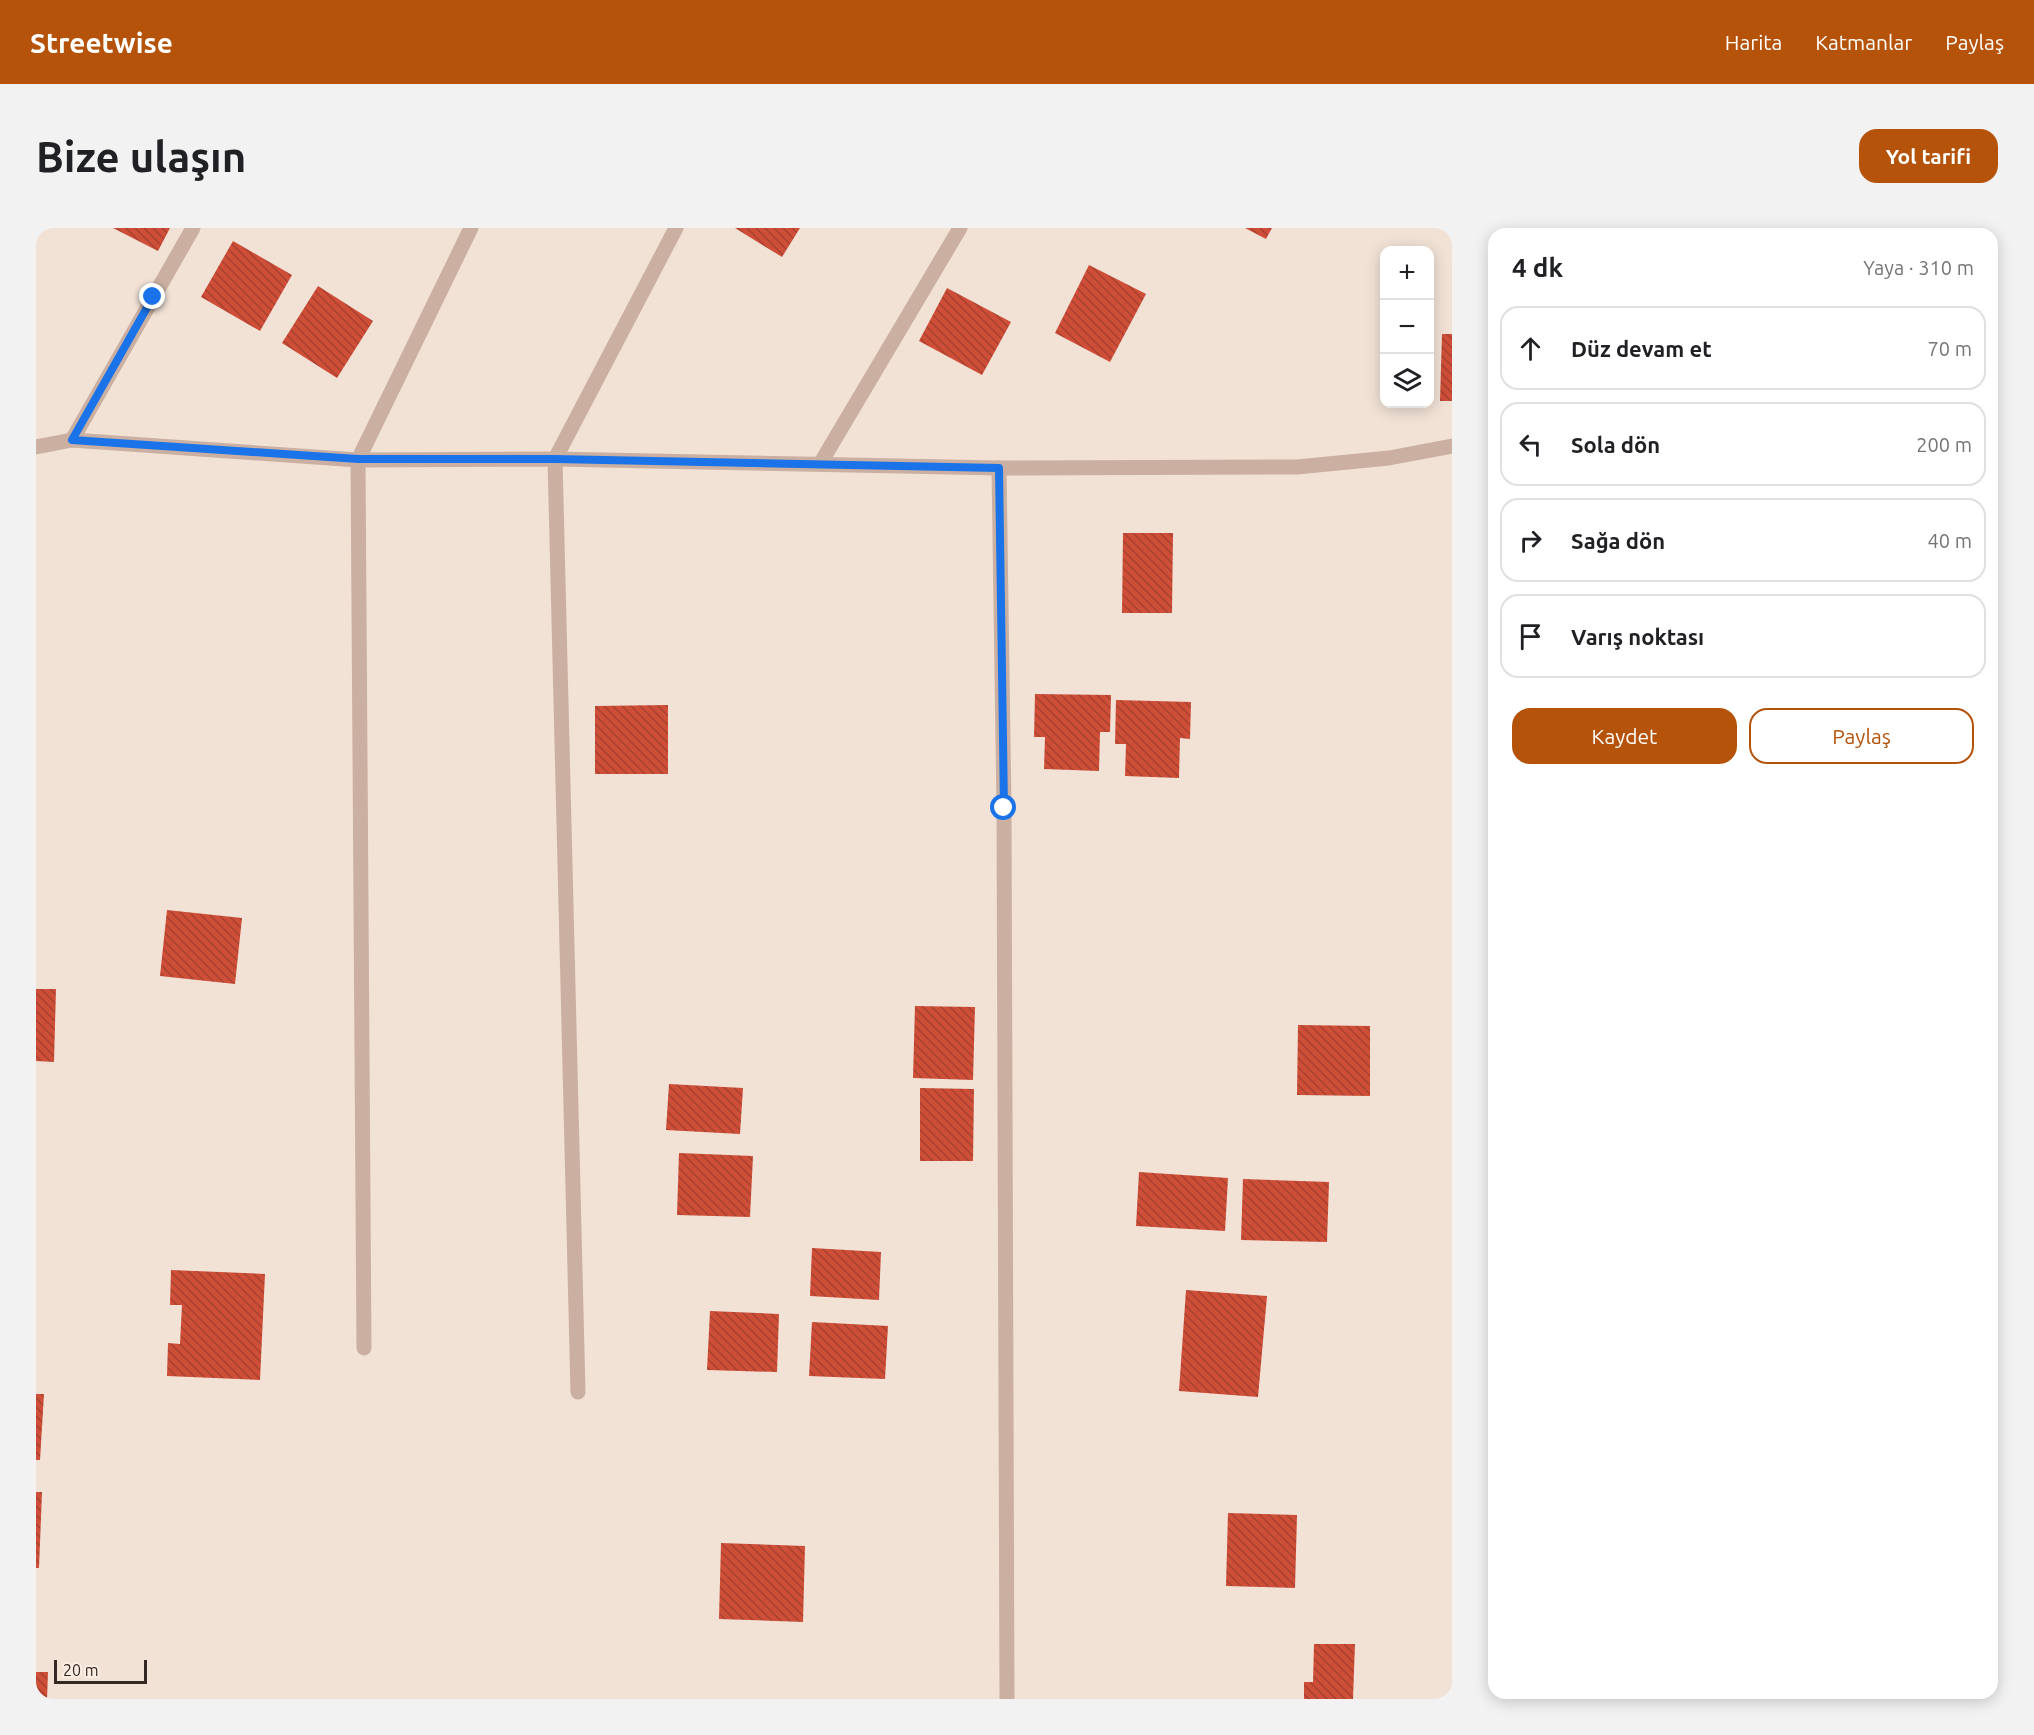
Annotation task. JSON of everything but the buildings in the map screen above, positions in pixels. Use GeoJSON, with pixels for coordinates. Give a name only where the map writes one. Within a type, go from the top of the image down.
{"type":"FeatureCollection","features":[{"type":"Feature","properties":{"kind":"street"},"geometry":{"type":"LineString","coordinates":[[72,440],[193,228]]}},
{"type":"Feature","properties":{"kind":"street"},"geometry":{"type":"LineString","coordinates":[[364,1348],[358,459],[471,228]]}},
{"type":"Feature","properties":{"kind":"street"},"geometry":{"type":"LineString","coordinates":[[578,1392],[555,459],[676,228]]}},
{"type":"Feature","properties":{"kind":"street"},"geometry":{"type":"LineString","coordinates":[[820,464],[960,228]]}},
{"type":"Feature","properties":{"kind":"street"},"geometry":{"type":"LineString","coordinates":[[36,447],[72,440],[358,459],[555,459],[999,468],[1297,467],[1389,458],[1452,446]]}},
{"type":"Feature","properties":{"kind":"street"},"geometry":{"type":"LineString","coordinates":[[999,468],[1004,808],[1007,1699]]}},
{"type":"Feature","properties":{"kind":"route"},"geometry":{"type":"LineString","coordinates":[[153,297],[72,440],[358,459],[555,459],[999,468],[1004,808]]}}]}
